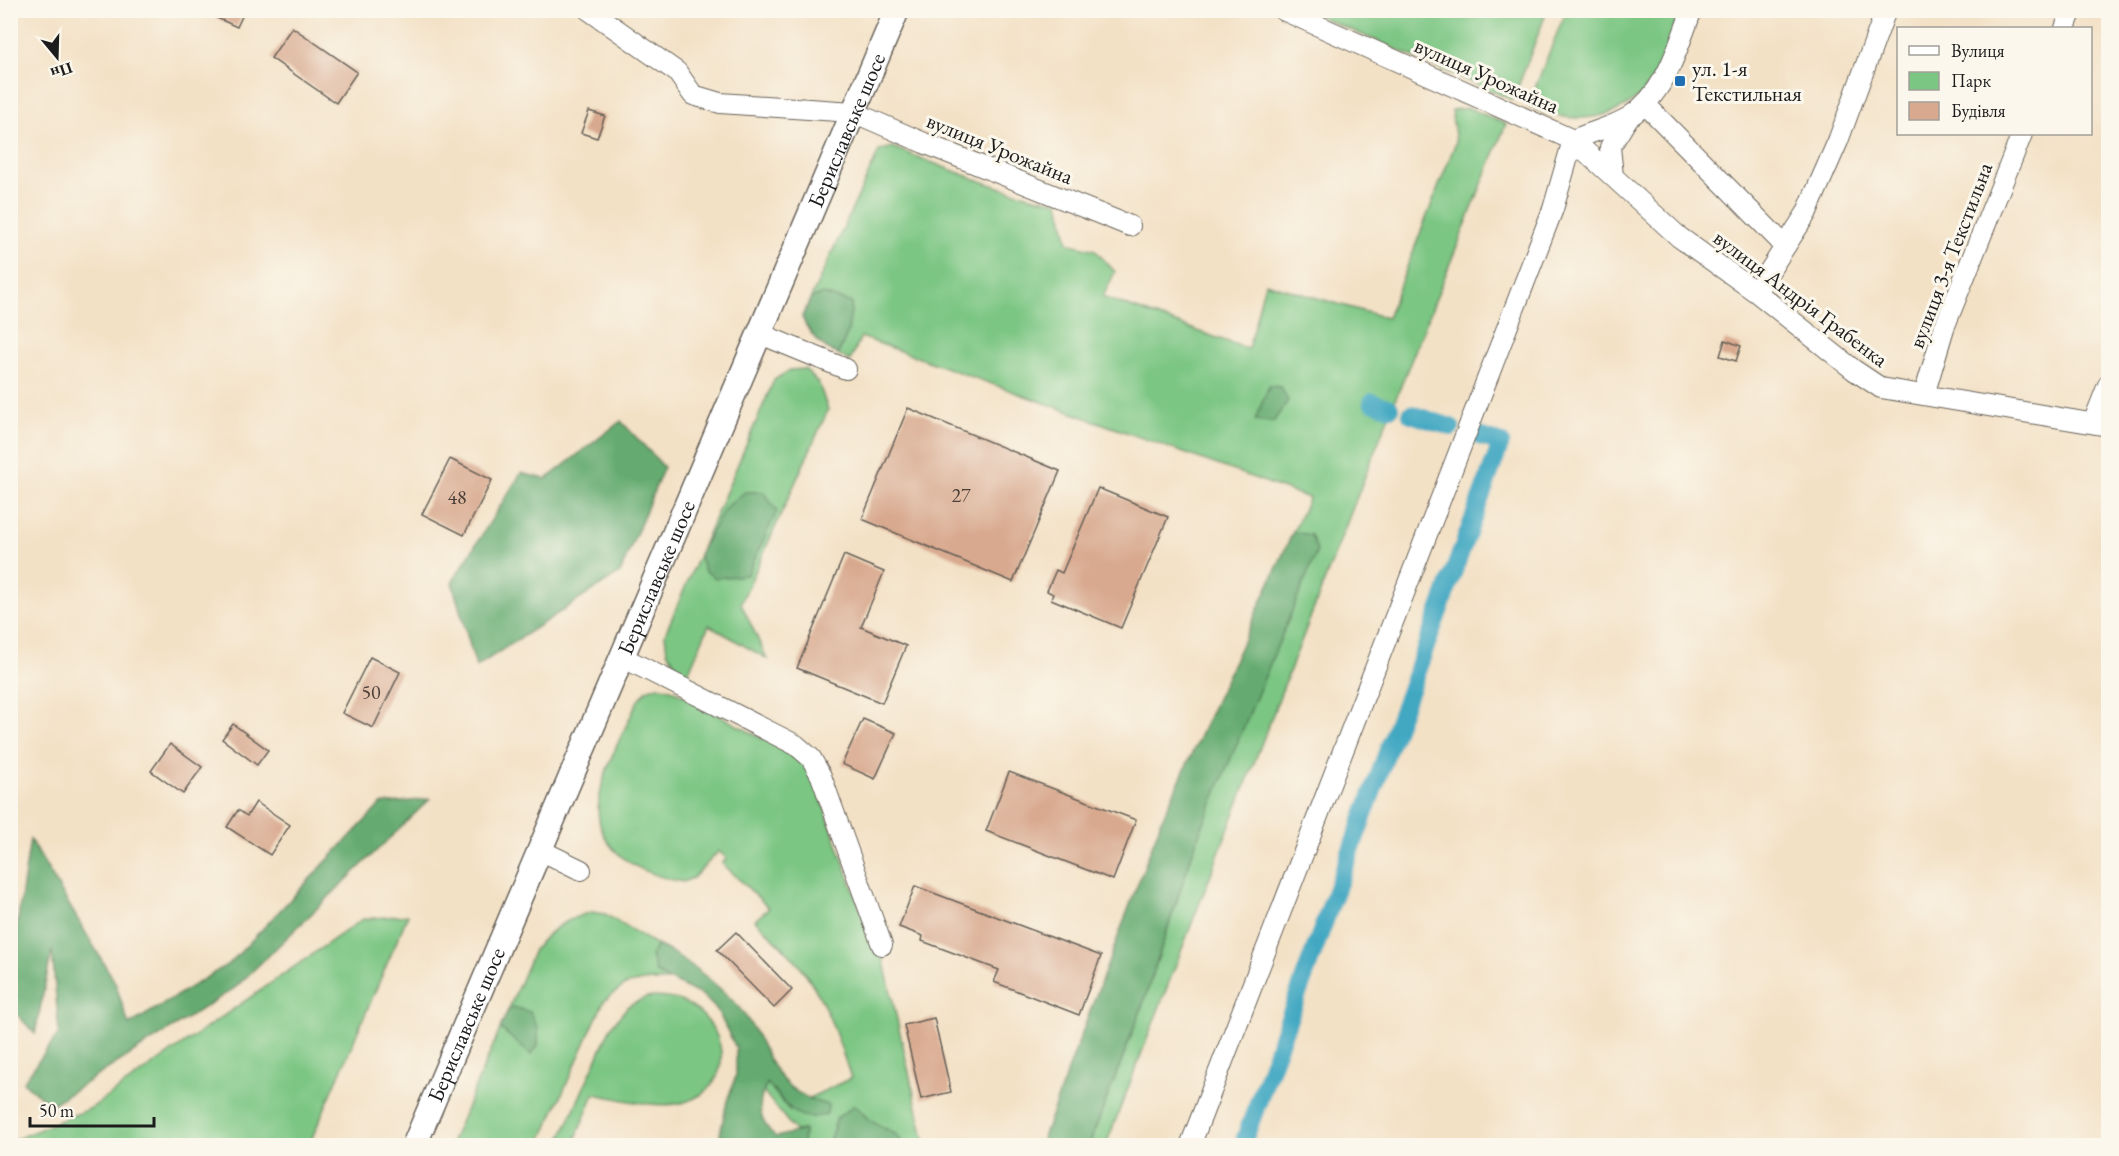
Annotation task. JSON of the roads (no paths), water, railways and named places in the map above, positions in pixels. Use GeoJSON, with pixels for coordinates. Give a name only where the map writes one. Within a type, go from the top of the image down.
{"type":"FeatureCollection","features":[{"type":"Feature","properties":{"kind":"main road","name":"Бериславське шосе"},"geometry":{"type":"LineString","coordinates":[[414,1146],[897,10]]}},
{"type":"Feature","properties":{"kind":"street","name":"вулиця Урожайна"},"geometry":{"type":"LineString","coordinates":[[589,10],[677,72],[693,95],[720,103],[853,112],[1130,226]]}},
{"type":"Feature","properties":{"kind":"street","name":"вулиця Урожайна"},"geometry":{"type":"LineString","coordinates":[[1283,10],[1573,140]]}},
{"type":"Feature","properties":{"kind":"street"},"geometry":{"type":"LineString","coordinates":[[1190,1146],[1553,209],[1573,140],[1628,118],[1646,105],[1660,86],[1692,10]]}},
{"type":"Feature","properties":{"kind":"street"},"geometry":{"type":"LineString","coordinates":[[1756,292],[1806,214],[1838,141],[1886,10]]}},
{"type":"Feature","properties":{"kind":"street"},"geometry":{"type":"LineString","coordinates":[[2065,27],[2072,10]]}},
{"type":"Feature","properties":{"kind":"street"},"geometry":{"type":"LineString","coordinates":[[1646,105],[1785,246]]}},
{"type":"Feature","properties":{"kind":"street"},"geometry":{"type":"LineString","coordinates":[[1613,176],[1610,147],[1628,118]]}},
{"type":"Feature","properties":{"kind":"street","name":"вулиця 3-я Текстильна"},"geometry":{"type":"LineString","coordinates":[[1924,395],[1944,328],[2022,135]]}},
{"type":"Feature","properties":{"kind":"street","name":"вулиця Андрія Грабенка"},"geometry":{"type":"LineString","coordinates":[[1573,140],[1679,237],[1756,292],[1870,382],[1892,391],[2101,425]]}},
{"type":"Feature","properties":{"kind":"street"},"geometry":{"type":"LineString","coordinates":[[758,333],[846,369]]}},
{"type":"Feature","properties":{"kind":"street"},"geometry":{"type":"LineString","coordinates":[[2101,425],[2109,385]]}},
{"type":"Feature","properties":{"kind":"street"},"geometry":{"type":"LineString","coordinates":[[622,657],[796,745],[811,758],[821,776],[882,945]]}},
{"type":"Feature","properties":{"kind":"street"},"geometry":{"type":"LineString","coordinates":[[540,850],[581,870]]}},
{"type":"Feature","properties":{"kind":"waterway"},"geometry":{"type":"LineString","coordinates":[[1372,402],[1390,408]]}},
{"type":"Feature","properties":{"kind":"waterway"},"geometry":{"type":"LineString","coordinates":[[1411,414],[1451,427]]}},
{"type":"Feature","properties":{"kind":"waterway"},"geometry":{"type":"LineString","coordinates":[[1242,1146],[1501,443],[1479,436]]}},
{"type":"Feature","properties":{"kind":"place","name":"ул. 1-я Текстильная"},"geometry":{"type":"Point","coordinates":[1680,81]}}]}
